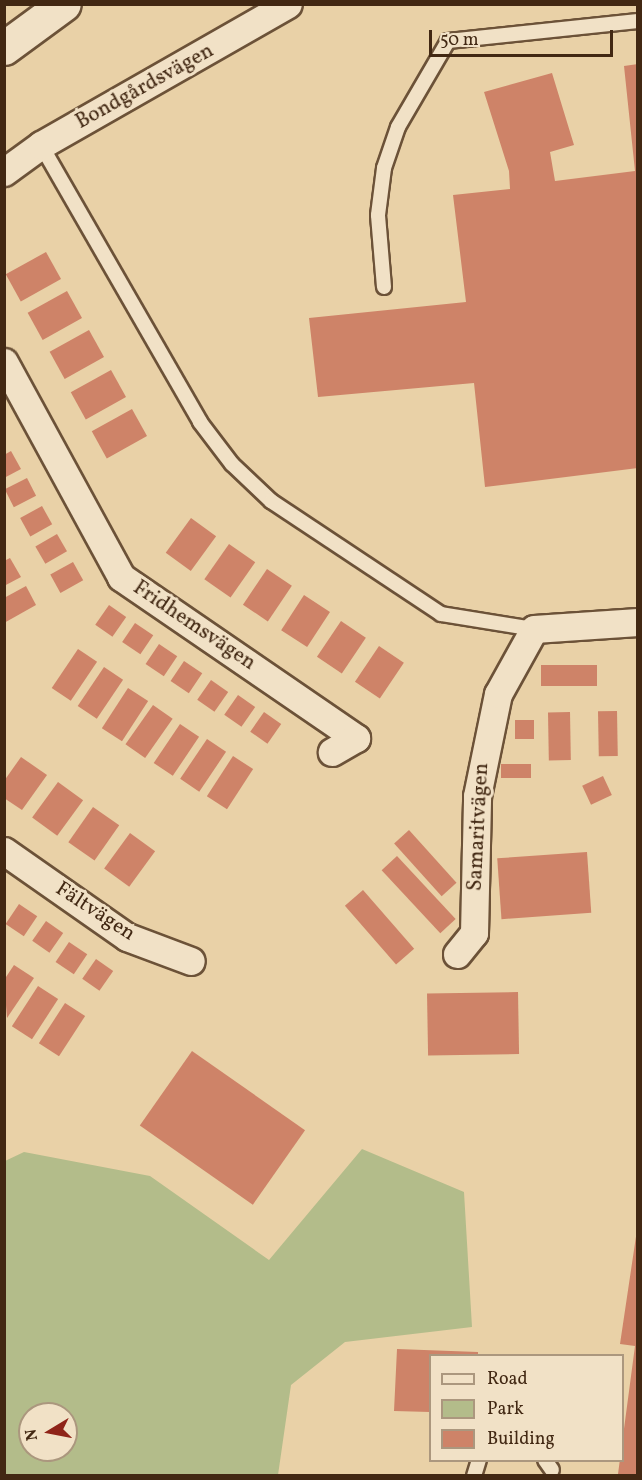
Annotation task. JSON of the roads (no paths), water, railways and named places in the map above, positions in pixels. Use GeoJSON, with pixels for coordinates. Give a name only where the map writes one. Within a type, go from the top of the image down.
{"type":"FeatureCollection","features":[{"type":"Feature","properties":{"kind":"main road"},"geometry":{"type":"LineString","coordinates":[[4,21],[27,4]]}},
{"type":"Feature","properties":{"kind":"main road"},"geometry":{"type":"LineString","coordinates":[[4,48],[64,4]]}},
{"type":"Feature","properties":{"kind":"street","name":"Bondgårdsvägen"},"geometry":{"type":"LineString","coordinates":[[4,172],[41,146],[288,4]]}},
{"type":"Feature","properties":{"kind":"street","name":"Fridhemsvägen"},"geometry":{"type":"LineString","coordinates":[[4,362],[121,577],[356,738],[332,752]]}},
{"type":"Feature","properties":{"kind":"street"},"geometry":{"type":"LineString","coordinates":[[534,629],[638,622]]}},
{"type":"Feature","properties":{"kind":"street","name":"Samaritvägen"},"geometry":{"type":"LineString","coordinates":[[457,954],[474,933],[477,796],[484,745],[498,694],[534,629]]}},
{"type":"Feature","properties":{"kind":"street","name":"Fältvägen"},"geometry":{"type":"LineString","coordinates":[[4,851],[127,937],[191,961]]}},
{"type":"Feature","properties":{"kind":"lane"},"geometry":{"type":"LineString","coordinates":[[384,287],[378,214],[384,168],[398,127],[448,41],[638,21]]}},
{"type":"Feature","properties":{"kind":"lane"},"geometry":{"type":"LineString","coordinates":[[41,146],[200,422],[232,464],[271,501],[441,614],[534,629]]}}]}
